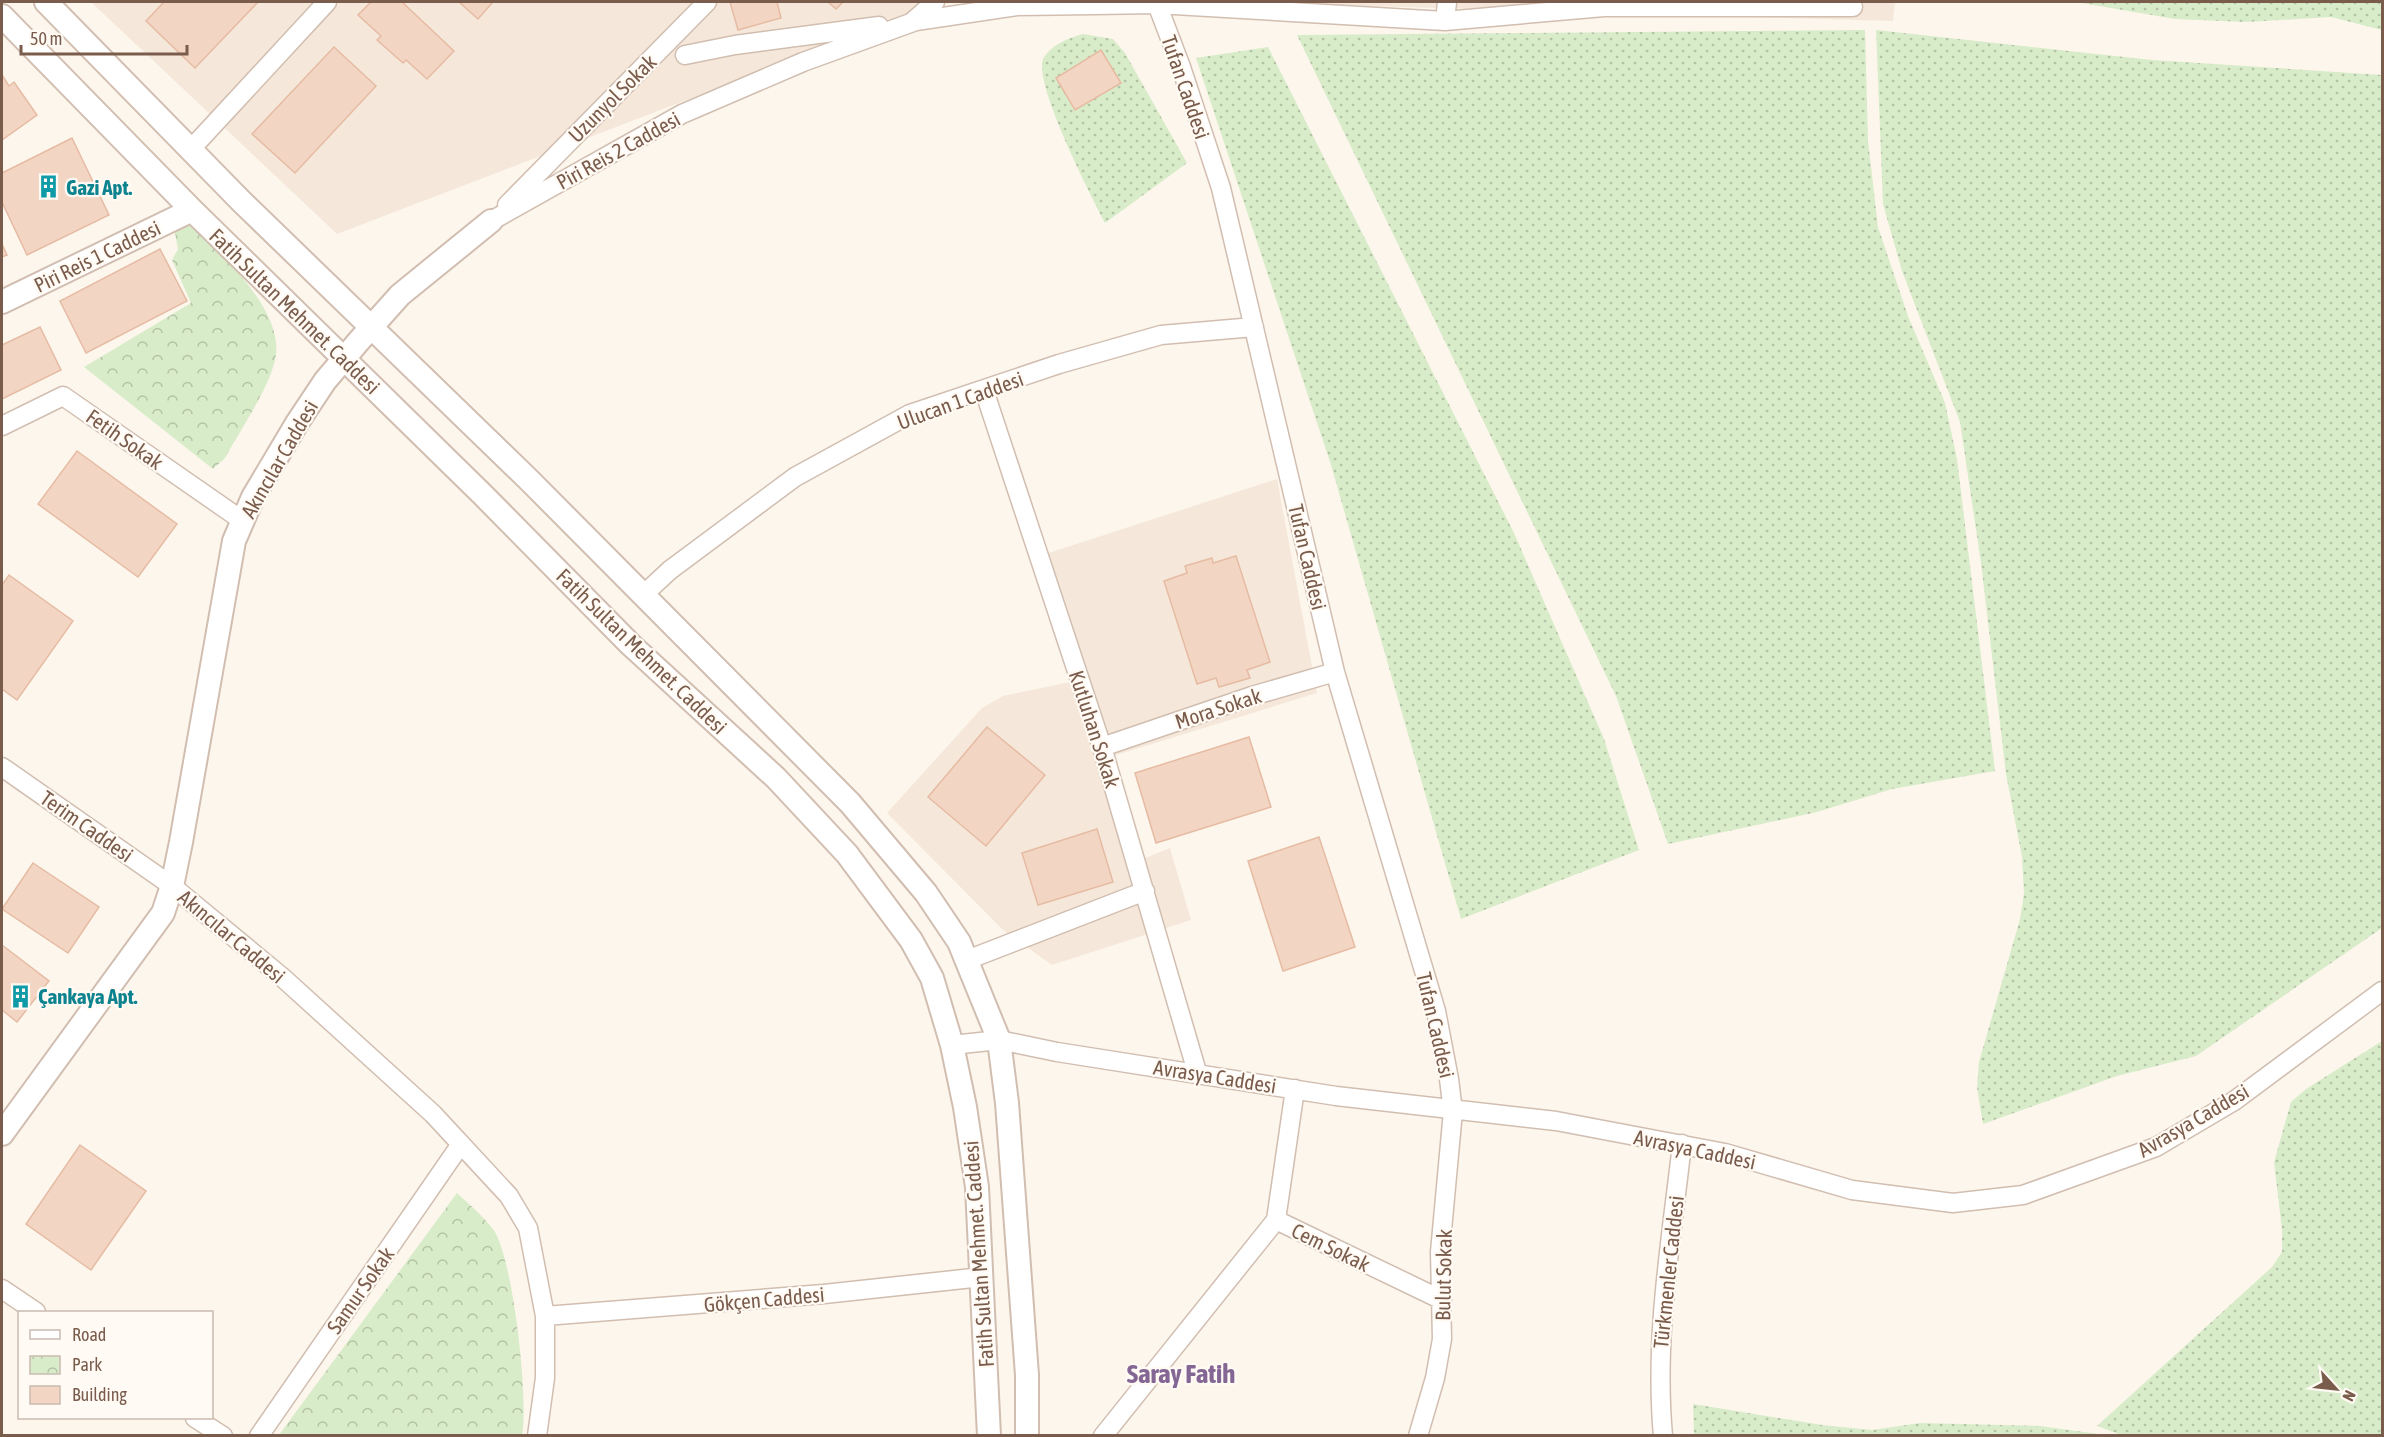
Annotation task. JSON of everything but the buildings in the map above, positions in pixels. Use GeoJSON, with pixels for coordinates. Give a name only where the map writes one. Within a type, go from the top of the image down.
{"type":"FeatureCollection","features":[{"type":"Feature","properties":{"kind":"street","name":"Fatih Sultan Mehmet. Caddesi"},"geometry":{"type":"LineString","coordinates":[[46,2],[191,149],[358,342],[631,645],[776,778],[847,854],[911,940],[932,978],[952,1045],[965,1107],[977,1187],[989,1436]]}},
{"type":"Feature","properties":{"kind":"street"},"geometry":{"type":"LineString","coordinates":[[191,149],[327,2]]}},
{"type":"Feature","properties":{"kind":"street","name":"Uzunyol Sokak"},"geometry":{"type":"LineString","coordinates":[[491,221],[707,2]]}},
{"type":"Feature","properties":{"kind":"street"},"geometry":{"type":"LineString","coordinates":[[916,21],[935,2]]}},
{"type":"Feature","properties":{"kind":"street"},"geometry":{"type":"LineString","coordinates":[[1444,21],[1447,2]]}},
{"type":"Feature","properties":{"kind":"street","name":"Piri Reis 2 Caddesi"},"geometry":{"type":"LineString","coordinates":[[685,56],[735,45],[1017,6],[1096,3],[1223,5],[1444,21],[1604,4],[1759,4],[1853,7]]}},
{"type":"Feature","properties":{"kind":"street","name":"Tufan Caddesi"},"geometry":{"type":"LineString","coordinates":[[1157,4],[1181,67],[1221,188],[1335,672],[1436,1011],[1453,1111]]}},
{"type":"Feature","properties":{"kind":"street","name":"Fatih Sultan Mehmet. Caddesi"},"geometry":{"type":"LineString","coordinates":[[2,16],[192,210],[358,342],[642,596],[850,803],[926,893],[959,942],[999,1040],[1007,1103],[1027,1375],[1028,1436]]}},
{"type":"Feature","properties":{"kind":"street","name":"Piri Reis 2 Caddesi"},"geometry":{"type":"LineString","coordinates":[[358,342],[400,295],[491,221],[682,114],[803,62],[916,21]]}},
{"type":"Feature","properties":{"kind":"street","name":"Piri Reis 1 Caddesi"},"geometry":{"type":"LineString","coordinates":[[2,302],[192,210]]}},
{"type":"Feature","properties":{"kind":"street","name":"Ulucan 1 Caddesi"},"geometry":{"type":"LineString","coordinates":[[642,596],[686,558],[795,477],[910,414],[1059,364],[1161,335],[1254,327]]}},
{"type":"Feature","properties":{"kind":"street","name":"Akıncılar Caddesi"},"geometry":{"type":"LineString","coordinates":[[358,342],[297,423],[266,474],[234,541],[172,886],[357,1043],[461,1144],[509,1196],[528,1228],[545,1316],[545,1378],[537,1436]]}},
{"type":"Feature","properties":{"kind":"street","name":"Kutluhan Sokak"},"geometry":{"type":"LineString","coordinates":[[984,390],[1102,747],[1197,1072]]}},
{"type":"Feature","properties":{"kind":"street","name":"Fetih Sokak"},"geometry":{"type":"LineString","coordinates":[[2,426],[63,396],[243,521]]}},
{"type":"Feature","properties":{"kind":"street","name":"Mora Sokak"},"geometry":{"type":"LineString","coordinates":[[1102,747],[1252,696],[1335,672]]}},
{"type":"Feature","properties":{"kind":"street","name":"Terim Caddesi"},"geometry":{"type":"LineString","coordinates":[[2,767],[172,886]]}},
{"type":"Feature","properties":{"kind":"street"},"geometry":{"type":"LineString","coordinates":[[2,1134],[163,914],[172,886]]}},
{"type":"Feature","properties":{"kind":"street"},"geometry":{"type":"LineString","coordinates":[[967,960],[1145,891]]}},
{"type":"Feature","properties":{"kind":"street","name":"Avrasya Caddesi"},"geometry":{"type":"LineString","coordinates":[[952,1045],[999,1040],[1057,1052],[1295,1089],[1453,1111],[1556,1121],[1725,1153],[1852,1190],[1953,1203],[2023,1195],[2156,1147],[2234,1101],[2382,991]]}},
{"type":"Feature","properties":{"kind":"street","name":"Cem Sokak"},"geometry":{"type":"LineString","coordinates":[[1295,1089],[1276,1220],[1442,1300]]}},
{"type":"Feature","properties":{"kind":"street","name":"Bulut Sokak"},"geometry":{"type":"LineString","coordinates":[[1418,1436],[1435,1378],[1442,1340],[1440,1252],[1453,1111]]}},
{"type":"Feature","properties":{"kind":"street","name":"Samur Sokak"},"geometry":{"type":"LineString","coordinates":[[259,1436],[461,1144]]}},
{"type":"Feature","properties":{"kind":"street","name":"Türkmenler Caddesi"},"geometry":{"type":"LineString","coordinates":[[1663,1436],[1659,1358],[1662,1294],[1682,1144]]}},
{"type":"Feature","properties":{"kind":"street"},"geometry":{"type":"LineString","coordinates":[[1103,1436],[1276,1220]]}},
{"type":"Feature","properties":{"kind":"street","name":"Gökçen Caddesi"},"geometry":{"type":"LineString","coordinates":[[545,1316],[824,1294],[982,1277]]}},
{"type":"Feature","properties":{"kind":"street"},"geometry":{"type":"LineString","coordinates":[[2,1289],[35,1311]]}},
{"type":"Feature","properties":{"kind":"street"},"geometry":{"type":"LineString","coordinates":[[197,1419],[223,1436]]}},
{"type":"Feature","properties":{"kind":"shaded area"},"geometry":{"type":"Polygon","coordinates":[[[91,2],[942,2],[337,234],[91,2]]]}},
{"type":"Feature","properties":{"kind":"shaded area"},"geometry":{"type":"Polygon","coordinates":[[[1222,2],[1895,2],[1893,21],[1222,2]]]}},
{"type":"Feature","properties":{"kind":"shaded area"},"geometry":{"type":"Polygon","coordinates":[[[1277,479],[1317,693],[1113,756],[1145,858],[1170,848],[1191,920],[1052,965],[1003,930],[887,813],[982,708],[1003,696],[1070,682],[1033,558],[1277,479]]]}},
{"type":"Feature","properties":{"kind":"green space"},"geometry":{"type":"Polygon","coordinates":[[[2076,2],[2382,2],[2382,30],[2331,17],[2246,22],[2175,19],[2076,2]]]}},
{"type":"Feature","properties":{"kind":"green space"},"geometry":{"type":"Polygon","coordinates":[[[1865,30],[1868,141],[1878,227],[1908,316],[1945,403],[1957,459],[1995,771],[1892,789],[1817,812],[1668,844],[1616,696],[1297,35],[1865,30]]]}},
{"type":"Feature","properties":{"kind":"green space"},"geometry":{"type":"Polygon","coordinates":[[[1876,30],[2152,60],[2382,75],[2382,928],[2196,1056],[2117,1076],[1983,1124],[1977,1088],[1979,1062],[2020,919],[2024,893],[2022,857],[2006,774],[1981,563],[1960,422],[1902,271],[1883,204],[1876,30]]]}},
{"type":"Feature","properties":{"kind":"green space"},"geometry":{"type":"Polygon","coordinates":[[[1083,34],[1113,39],[1125,53],[1187,163],[1105,223],[1064,138],[1046,88],[1042,69],[1044,57],[1052,48],[1083,34]]]}},
{"type":"Feature","properties":{"kind":"green space"},"geometry":{"type":"Polygon","coordinates":[[[1268,47],[1514,533],[1604,739],[1639,850],[1461,919],[1331,465],[1196,58],[1268,47]]]}},
{"type":"Feature","properties":{"kind":"green space"},"geometry":{"type":"Polygon","coordinates":[[[183,223],[190,225],[250,287],[263,306],[272,326],[276,345],[274,364],[259,399],[225,458],[213,469],[84,367],[191,303],[172,260],[178,249],[174,228],[183,223]]]}},
{"type":"Feature","properties":{"kind":"green space"},"geometry":{"type":"Polygon","coordinates":[[[2382,1041],[2382,1435],[2124,1436],[2097,1426],[2272,1267],[2282,1252],[2282,1230],[2274,1162],[2291,1102],[2306,1089],[2382,1041]]]}},
{"type":"Feature","properties":{"kind":"green space"},"geometry":{"type":"Polygon","coordinates":[[[457,1193],[493,1229],[507,1268],[518,1329],[521,1362],[524,1417],[522,1435],[279,1435],[457,1193]]]}},
{"type":"Feature","properties":{"kind":"green space"},"geometry":{"type":"Polygon","coordinates":[[[1693,1404],[1822,1425],[1872,1430],[1920,1423],[2040,1426],[2106,1435],[1694,1435],[1693,1404]]]}},
{"type":"Feature","properties":{"kind":"place","name":"Gazi Apt."},"geometry":{"type":"Point","coordinates":[48,187]}},
{"type":"Feature","properties":{"kind":"place","name":"Çankaya Apt."},"geometry":{"type":"Point","coordinates":[20,996]}},
{"type":"Feature","properties":{"kind":"district","name":"Saray Fatih"},"geometry":{"type":"Point","coordinates":[1181,1373]}}]}
